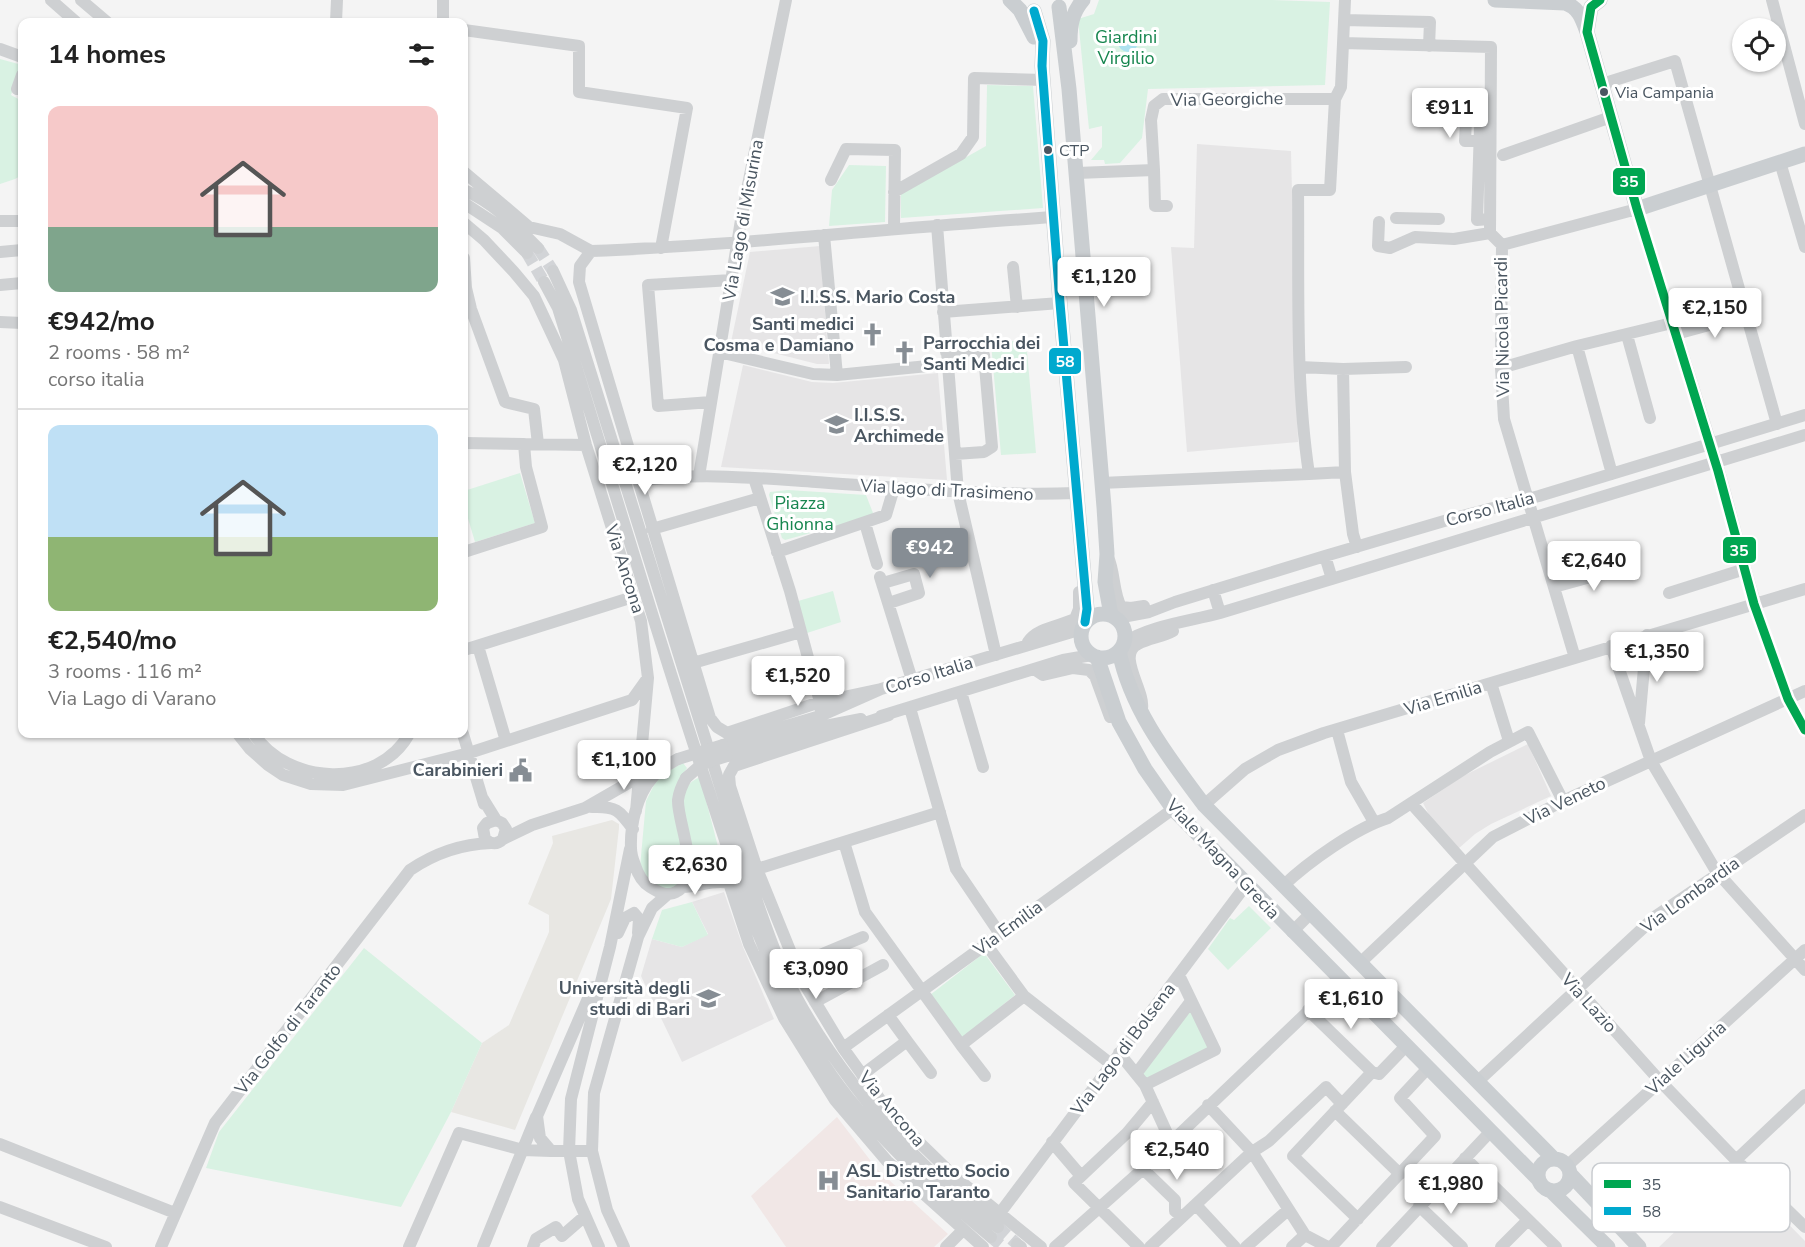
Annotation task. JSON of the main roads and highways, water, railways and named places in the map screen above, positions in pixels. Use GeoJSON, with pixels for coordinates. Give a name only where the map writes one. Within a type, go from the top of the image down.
{"type":"FeatureCollection","features":[{"type":"Feature","properties":{"kind":"main road"},"geometry":{"type":"LineString","coordinates":[[1010,0],[1031,27],[1043,73]]}},
{"type":"Feature","properties":{"kind":"main road"},"geometry":{"type":"LineString","coordinates":[[1070,89],[1070,26],[1076,9],[1083,0]]}},
{"type":"Feature","properties":{"kind":"main road"},"geometry":{"type":"LineString","coordinates":[[1495,0],[1565,3],[1573,6],[1580,13],[1637,209],[1805,154]]}},
{"type":"Feature","properties":{"kind":"main road"},"geometry":{"type":"LineString","coordinates":[[1587,32],[1591,7],[1600,0]]}},
{"type":"Feature","properties":{"kind":"main road"},"geometry":{"type":"LineString","coordinates":[[1029,4],[1043,41],[1043,73],[1060,303],[1087,609],[1081,623],[1082,644],[1094,656],[1105,658],[1124,650],[1124,629],[1106,582],[1107,554],[1062,2]]}},
{"type":"Feature","properties":{"kind":"main road"},"geometry":{"type":"LineString","coordinates":[[1029,4],[1045,15],[1056,11],[1062,2]]}},
{"type":"Feature","properties":{"kind":"main road"},"geometry":{"type":"LineString","coordinates":[[1081,623],[1092,616],[1116,613]]}},
{"type":"Feature","properties":{"kind":"main road","name":"Viale Magna Grecia"},"geometry":{"type":"LineString","coordinates":[[1124,650],[1122,670],[1142,713],[1165,754],[1204,805],[1592,1196]]}},
{"type":"Feature","properties":{"kind":"main road","name":"Viale Magna Grecia"},"geometry":{"type":"LineString","coordinates":[[1094,656],[1119,722],[1144,769],[1173,809],[1539,1180],[1543,1187],[1551,1191],[1592,1231]]}},
{"type":"Feature","properties":{"kind":"main road"},"geometry":{"type":"LineString","coordinates":[[1539,1180],[1538,1172],[1547,1160],[1564,1166],[1569,1182],[1565,1188],[1551,1191]]}},
{"type":"Feature","properties":{"kind":"main road","name":"Viale Magna Grecia"},"geometry":{"type":"LineString","coordinates":[[1593,1232],[1608,1247]]}},
{"type":"Feature","properties":{"kind":"main road","name":"Viale Magna Grecia"},"geometry":{"type":"LineString","coordinates":[[1625,1232],[1639,1247]]}},
{"type":"Feature","properties":{"kind":"water"},"geometry":{"type":"Polygon","coordinates":[[[1128,32],[1135,35],[1138,42],[1135,49],[1128,52],[1121,49],[1118,42],[1121,35],[1128,32]]]}},
{"type":"Feature","properties":{"kind":"tunnel"},"geometry":{"type":"LineString","coordinates":[[538,248],[553,271]]}},
{"type":"Feature","properties":{"kind":"tunnel"},"geometry":{"type":"LineString","coordinates":[[527,253],[544,282]]}},
{"type":"Feature","properties":{"kind":"tunnel"},"geometry":{"type":"LineString","coordinates":[[998,1227],[1017,1244]]}},
{"type":"Feature","properties":{"kind":"tunnel"},"geometry":{"type":"LineString","coordinates":[[991,1237],[1003,1247]]}},
{"type":"Feature","properties":{"kind":"place","name":"Via Campania"},"geometry":{"type":"Point","coordinates":[1604,92]}},
{"type":"Feature","properties":{"kind":"place","name":"CTP"},"geometry":{"type":"Point","coordinates":[1048,150]}},
{"type":"Feature","properties":{"kind":"place","name":"I.I.S.S. Mario Costa"},"geometry":{"type":"Point","coordinates":[782,297]}},
{"type":"Feature","properties":{"kind":"place","name":"Santi medici Cosma e Damiano"},"geometry":{"type":"Point","coordinates":[872,334]}},
{"type":"Feature","properties":{"kind":"place","name":"Parrocchia dei Santi Medici"},"geometry":{"type":"Point","coordinates":[905,353]}},
{"type":"Feature","properties":{"kind":"place","name":"I.I.S.S. Archimede"},"geometry":{"type":"Point","coordinates":[836,425]}},
{"type":"Feature","properties":{"kind":"place","name":"Carabinieri"},"geometry":{"type":"Point","coordinates":[521,770]}},
{"type":"Feature","properties":{"kind":"place","name":"Università degli studi di Bari"},"geometry":{"type":"Point","coordinates":[708,998]}},
{"type":"Feature","properties":{"kind":"place","name":"ASL Distretto Socio Sanitario Taranto"},"geometry":{"type":"Point","coordinates":[828,1181]}},
{"type":"Feature","properties":{"kind":"park label","name":"Giardini Virgilio"},"geometry":{"type":"Point","coordinates":[1126,47]}},
{"type":"Feature","properties":{"kind":"park label","name":"Piazza Ghionna"},"geometry":{"type":"Point","coordinates":[800,513]}}]}
